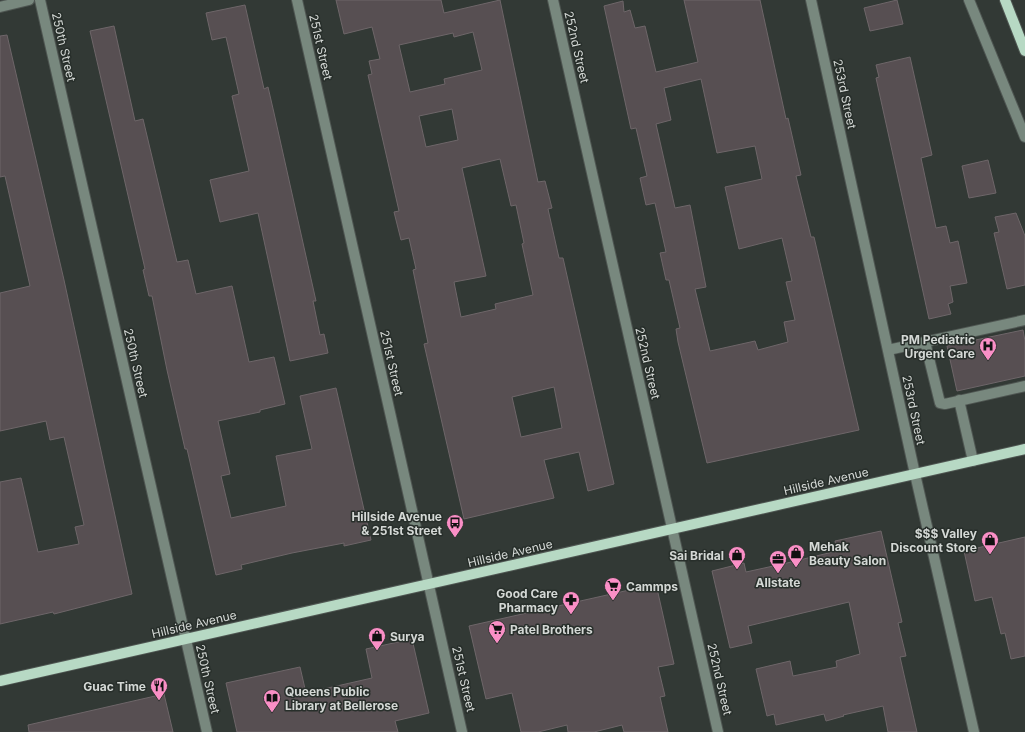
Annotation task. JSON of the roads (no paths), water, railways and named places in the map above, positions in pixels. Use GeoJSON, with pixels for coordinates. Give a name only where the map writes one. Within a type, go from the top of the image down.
{"type":"FeatureCollection","features":[{"type":"Feature","properties":{"kind":"main road"},"geometry":{"type":"LineString","coordinates":[[1004,0],[1025,51]]}},
{"type":"Feature","properties":{"kind":"main road","name":"Hillside Avenue"},"geometry":{"type":"LineString","coordinates":[[0,681],[1025,449]]}},
{"type":"Feature","properties":{"kind":"street"},"geometry":{"type":"LineString","coordinates":[[0,7],[29,0]]}},
{"type":"Feature","properties":{"kind":"street","name":"250th Street"},"geometry":{"type":"LineString","coordinates":[[40,0],[207,732]]}},
{"type":"Feature","properties":{"kind":"street","name":"251st Street"},"geometry":{"type":"LineString","coordinates":[[297,0],[462,732]]}},
{"type":"Feature","properties":{"kind":"street","name":"252nd Street"},"geometry":{"type":"LineString","coordinates":[[553,0],[718,732]]}},
{"type":"Feature","properties":{"kind":"street","name":"253rd Street"},"geometry":{"type":"LineString","coordinates":[[811,0],[915,474],[974,732]]}},
{"type":"Feature","properties":{"kind":"street"},"geometry":{"type":"LineString","coordinates":[[969,0],[1025,137]]}},
{"type":"Feature","properties":{"kind":"street"},"geometry":{"type":"LineString","coordinates":[[888,350],[1025,320]]}},
{"type":"Feature","properties":{"kind":"street"},"geometry":{"type":"LineString","coordinates":[[925,342],[938,400],[940,403],[945,404],[1025,386]]}},
{"type":"Feature","properties":{"kind":"street"},"geometry":{"type":"LineString","coordinates":[[959,400],[973,461]]}},
{"type":"Feature","properties":{"kind":"place","name":"PM Pediatric Urgent Care"},"geometry":{"type":"Point","coordinates":[988,361]}},
{"type":"Feature","properties":{"kind":"place","name":"Hillside Avenue & 251st Street"},"geometry":{"type":"Point","coordinates":[455,538]}},
{"type":"Feature","properties":{"kind":"place","name":"$$$ Valley Discount Store"},"geometry":{"type":"Point","coordinates":[990,555]}},
{"type":"Feature","properties":{"kind":"place","name":"Mehak Beauty Salon"},"geometry":{"type":"Point","coordinates":[796,568]}},
{"type":"Feature","properties":{"kind":"place","name":"Sai Bridal"},"geometry":{"type":"Point","coordinates":[737,570]}},
{"type":"Feature","properties":{"kind":"place","name":"Allstate"},"geometry":{"type":"Point","coordinates":[778,574]}},
{"type":"Feature","properties":{"kind":"place","name":"Cammps"},"geometry":{"type":"Point","coordinates":[613,601]}},
{"type":"Feature","properties":{"kind":"place","name":"Good Care Pharmacy"},"geometry":{"type":"Point","coordinates":[571,615]}},
{"type":"Feature","properties":{"kind":"place","name":"Patel Brothers"},"geometry":{"type":"Point","coordinates":[497,644]}},
{"type":"Feature","properties":{"kind":"place","name":"Surya"},"geometry":{"type":"Point","coordinates":[377,651]}},
{"type":"Feature","properties":{"kind":"place","name":"Guac Time"},"geometry":{"type":"Point","coordinates":[159,701]}},
{"type":"Feature","properties":{"kind":"place","name":"Queens Public Library at Bellerose"},"geometry":{"type":"Point","coordinates":[272,713]}}]}
